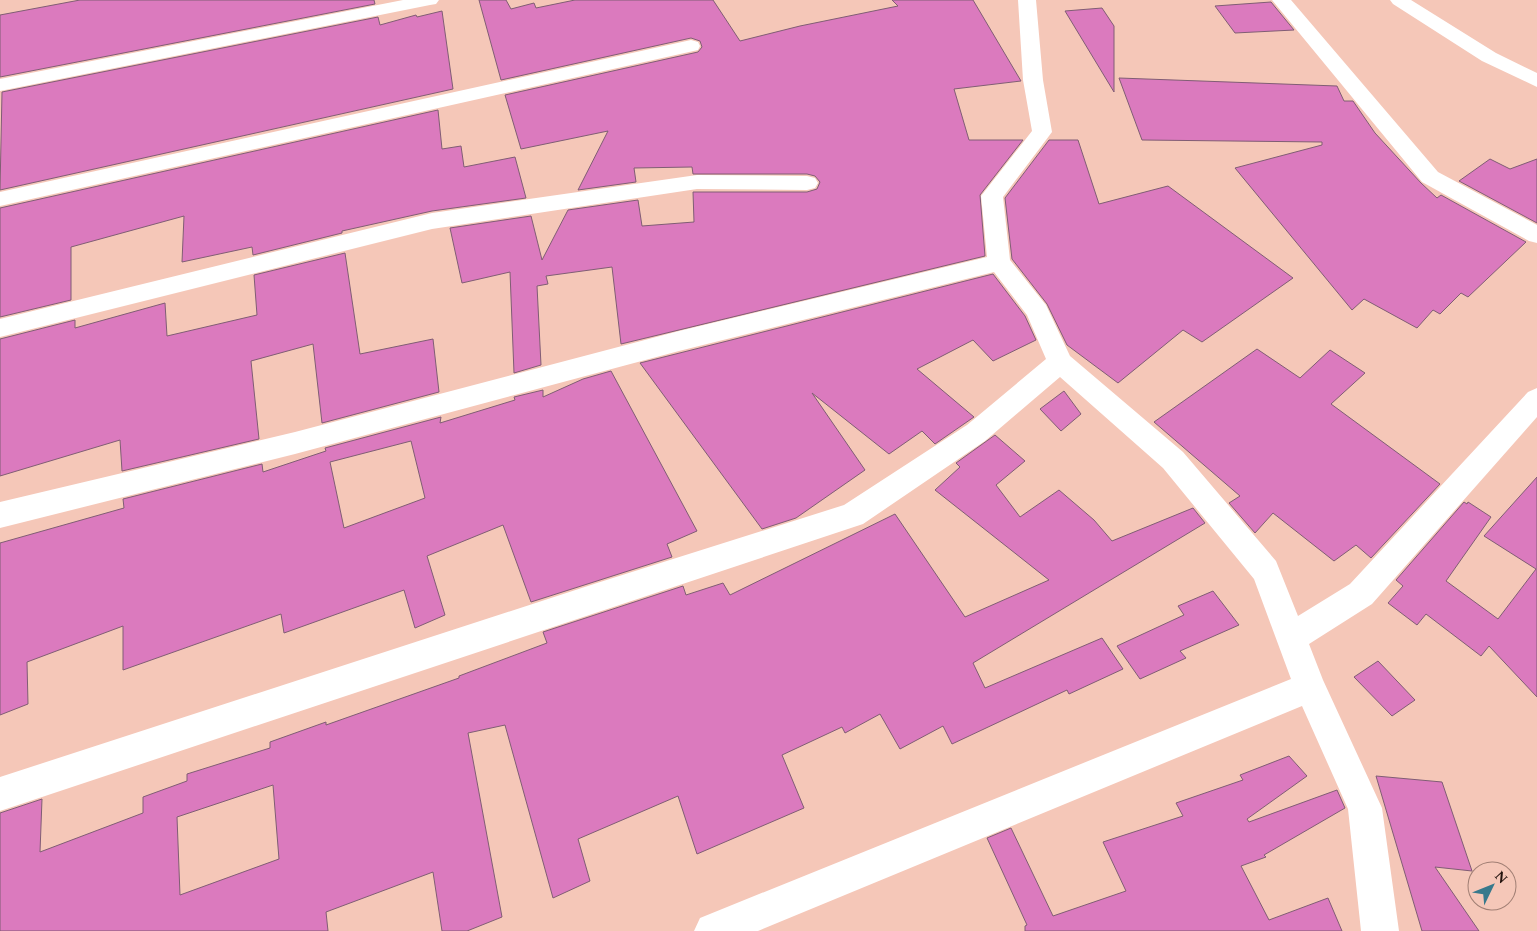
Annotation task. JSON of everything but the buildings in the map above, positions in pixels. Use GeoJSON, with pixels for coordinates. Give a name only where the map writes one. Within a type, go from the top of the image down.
{"type":"FeatureCollection","features":[{"type":"Feature","properties":{"kind":"street"},"geometry":{"type":"LineString","coordinates":[[0,85],[430,0]]}},
{"type":"Feature","properties":{"kind":"street"},"geometry":{"type":"LineString","coordinates":[[1027,0],[1034,80],[1042,132],[992,196],[999,262],[1037,311],[1060,362],[1180,468],[1266,571],[1310,687],[1364,808],[1380,931]]}},
{"type":"Feature","properties":{"kind":"street"},"geometry":{"type":"LineString","coordinates":[[1281,0],[1430,177],[1537,235]]}},
{"type":"Feature","properties":{"kind":"street"},"geometry":{"type":"LineString","coordinates":[[1399,0],[1490,57],[1537,81]]}},
{"type":"Feature","properties":{"kind":"street"},"geometry":{"type":"LineString","coordinates":[[0,199],[691,46]]}},
{"type":"Feature","properties":{"kind":"street"},"geometry":{"type":"LineString","coordinates":[[0,328],[432,221],[697,182],[807,183]]}},
{"type":"Feature","properties":{"kind":"street"},"geometry":{"type":"LineString","coordinates":[[0,515],[295,443],[679,342],[999,262]]}},
{"type":"Feature","properties":{"kind":"street"},"geometry":{"type":"LineString","coordinates":[[0,794],[597,597],[853,515],[976,433],[1060,362]]}},
{"type":"Feature","properties":{"kind":"street"},"geometry":{"type":"LineString","coordinates":[[1291,638],[1361,594],[1537,400]]}},
{"type":"Feature","properties":{"kind":"street"},"geometry":{"type":"LineString","coordinates":[[713,931],[1310,687]]}}]}
